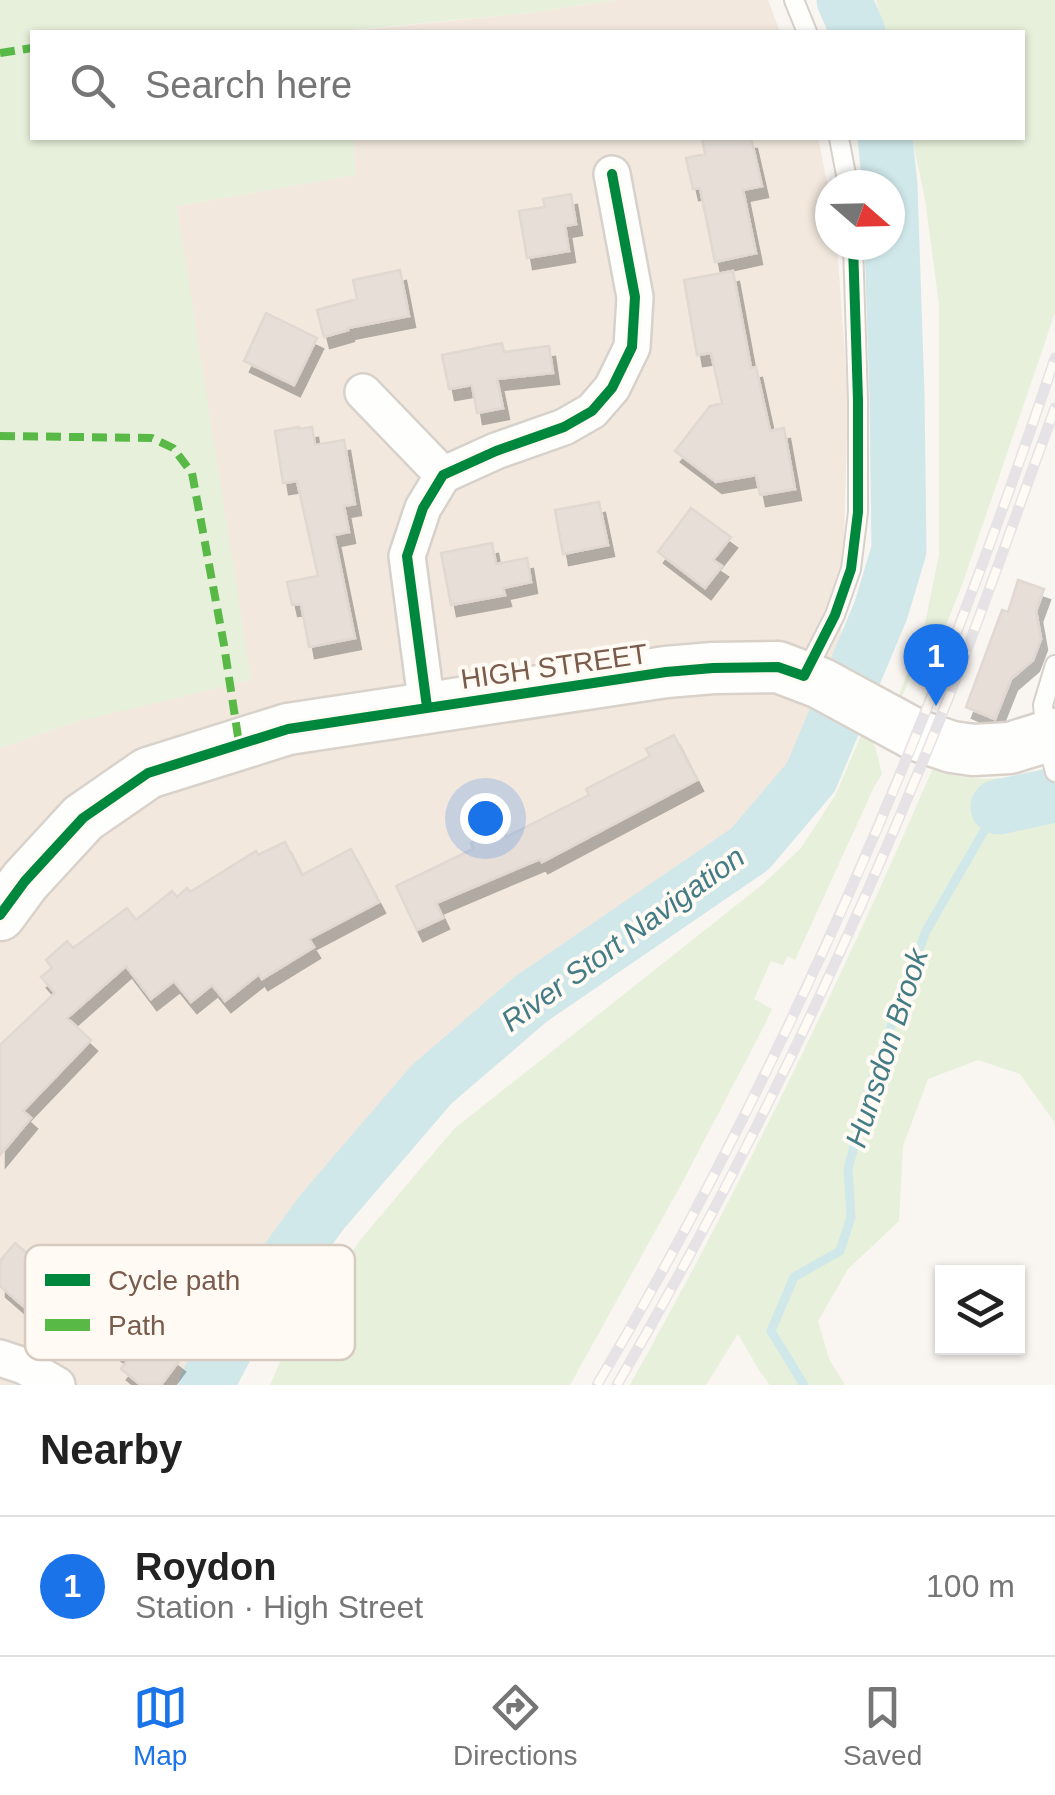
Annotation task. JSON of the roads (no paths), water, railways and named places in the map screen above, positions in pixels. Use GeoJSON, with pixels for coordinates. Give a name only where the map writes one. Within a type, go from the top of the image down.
{"type":"FeatureCollection","features":[{"type":"Feature","properties":{"kind":"main road","name":"HIGH STREET"},"geometry":{"type":"LineString","coordinates":[[0,916],[25,881],[82,818],[148,773],[288,729],[666,672],[778,668],[812,679],[931,740],[973,750],[1052,748]]}},
{"type":"Feature","properties":{"kind":"street"},"geometry":{"type":"LineString","coordinates":[[427,707],[407,556],[422,508],[443,475],[592,412],[612,388],[632,347],[635,296],[612,174]]}},
{"type":"Feature","properties":{"kind":"street"},"geometry":{"type":"LineString","coordinates":[[363,392],[443,475]]}},
{"type":"Feature","properties":{"kind":"street"},"geometry":{"type":"LineString","coordinates":[[0,1358],[24,1366],[57,1385]]}},
{"type":"Feature","properties":{"kind":"lane"},"geometry":{"type":"LineString","coordinates":[[794,0],[806,30]]}},
{"type":"Feature","properties":{"kind":"lane"},"geometry":{"type":"LineString","coordinates":[[840,140],[845,170]]}},
{"type":"Feature","properties":{"kind":"lane"},"geometry":{"type":"LineString","coordinates":[[812,679],[851,569],[858,512],[854,260]]}},
{"type":"Feature","properties":{"kind":"lane"},"geometry":{"type":"LineString","coordinates":[[1052,748],[1043,705],[1055,664]]}},
{"type":"Feature","properties":{"kind":"waterway","name":"River Stort Navigation"},"geometry":{"type":"LineString","coordinates":[[844,0],[857,30]]}},
{"type":"Feature","properties":{"kind":"waterway","name":"River Stort Navigation"},"geometry":{"type":"LineString","coordinates":[[885,140],[888,170]]}},
{"type":"Feature","properties":{"kind":"waterway","name":"River Stort Navigation"},"geometry":{"type":"LineString","coordinates":[[298,1245],[432,1084],[531,999],[750,849],[811,777],[881,610],[899,550],[892,260]]}},
{"type":"Feature","properties":{"kind":"waterway"},"geometry":{"type":"LineString","coordinates":[[998,807],[1055,795]]}},
{"type":"Feature","properties":{"kind":"waterway","name":"Hunsdon Brook"},"geometry":{"type":"LineString","coordinates":[[804,1385],[771,1331],[794,1277],[840,1251],[851,1217],[848,1169],[871,1081],[926,931],[998,807]]}},
{"type":"Feature","properties":{"kind":"waterway","name":"River Stort Navigation"},"geometry":{"type":"LineString","coordinates":[[206,1385],[219,1360]]}},
{"type":"Feature","properties":{"kind":"railway"},"geometry":{"type":"LineString","coordinates":[[597,1385],[733,1138],[853,884],[960,623],[1055,358]]}},
{"type":"Feature","properties":{"kind":"railway"},"geometry":{"type":"LineString","coordinates":[[617,1385],[754,1132],[837,959],[950,694],[1055,408]]}},
{"type":"Feature","properties":{"kind":"place","name":"Roydon"},"geometry":{"type":"Point","coordinates":[936,706]}}]}
